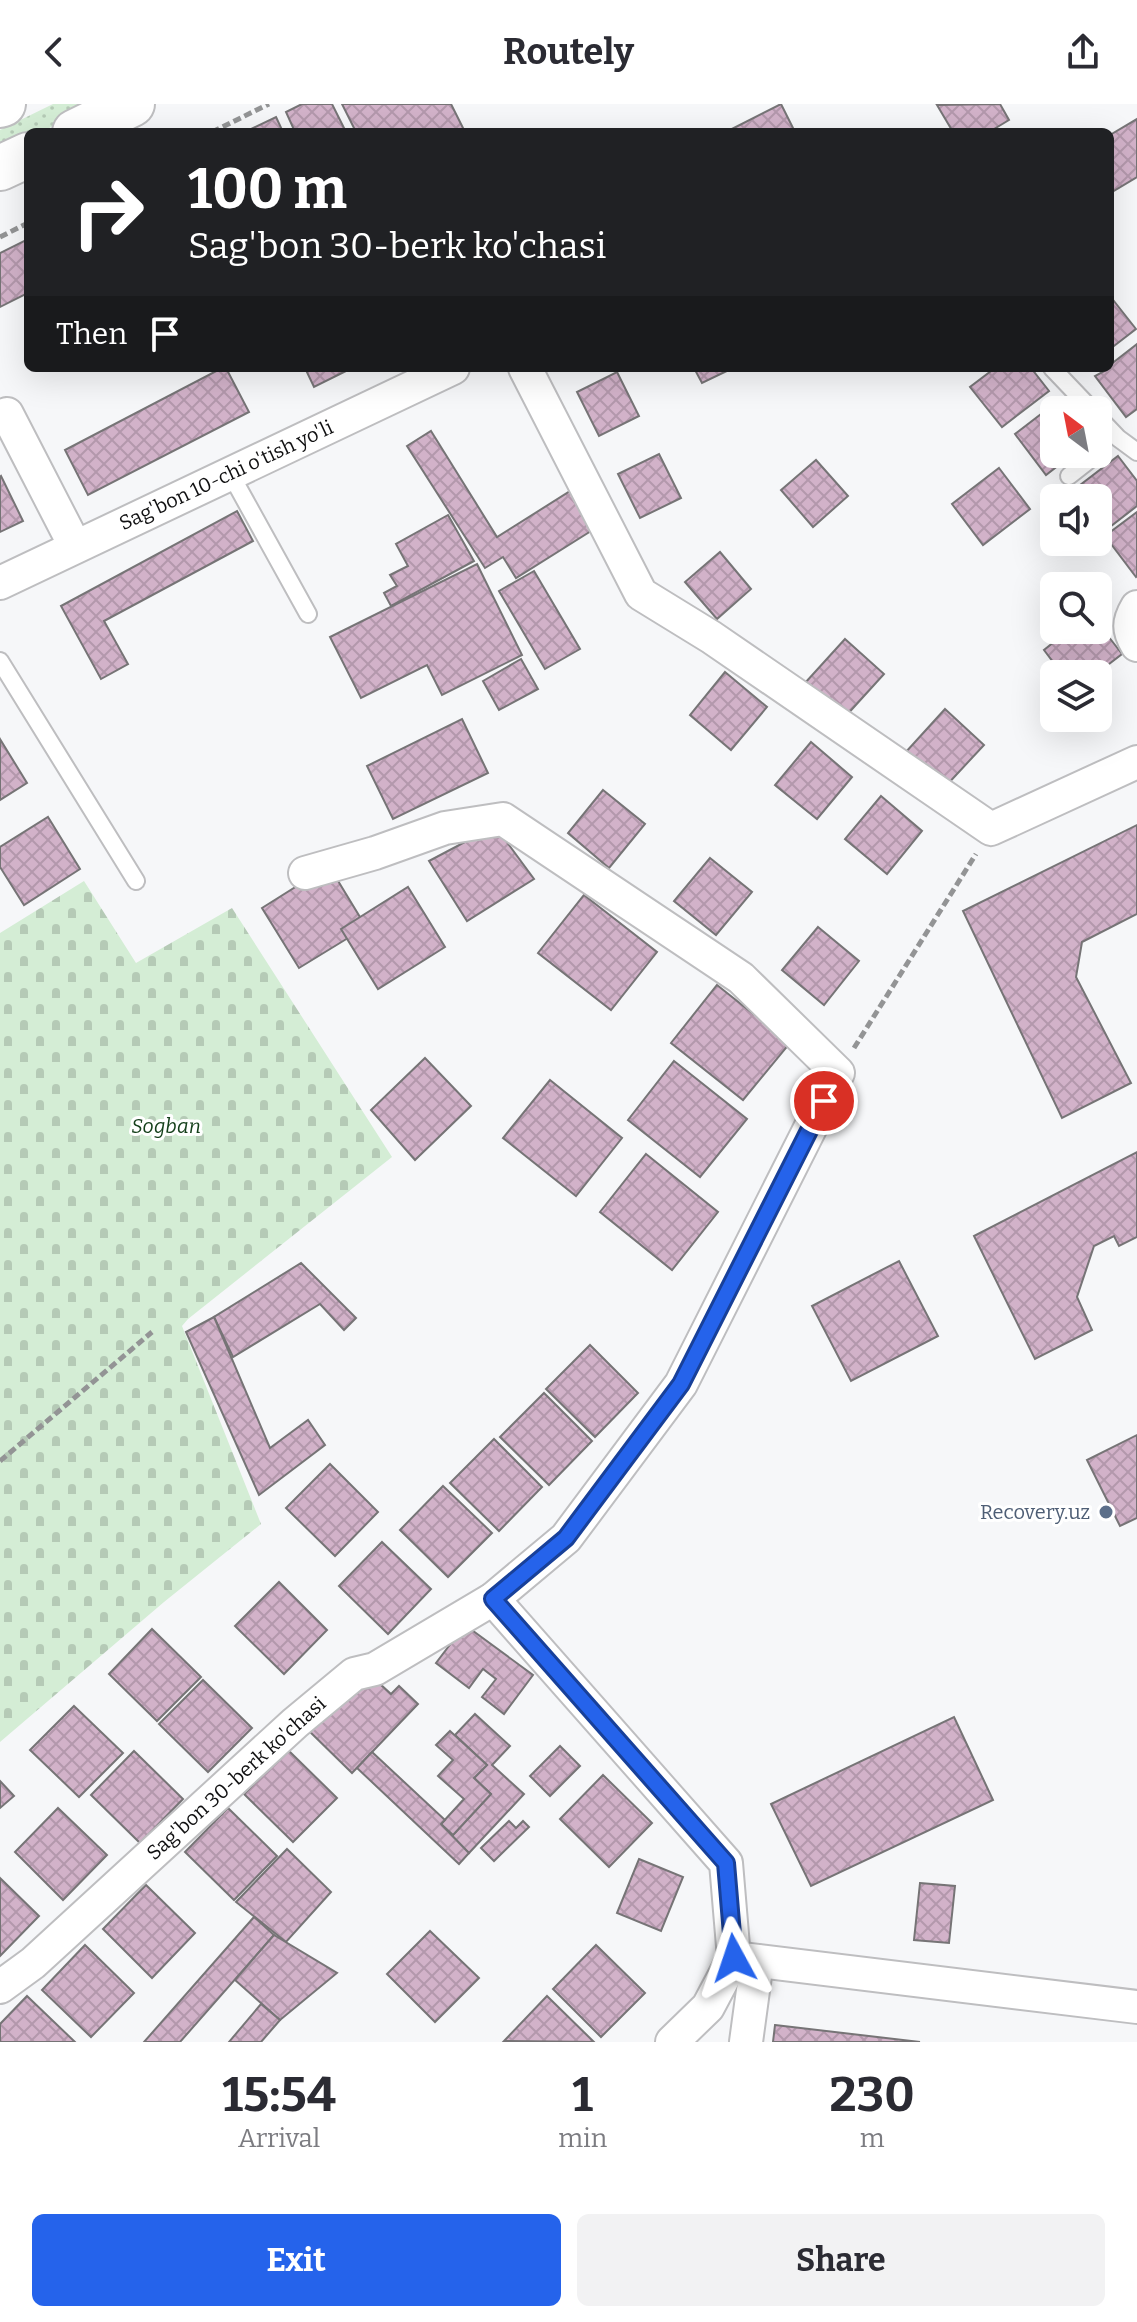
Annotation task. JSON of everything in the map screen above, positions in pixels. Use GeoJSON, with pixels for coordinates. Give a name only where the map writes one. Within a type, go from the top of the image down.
{"type":"FeatureCollection","features":[{"type":"Feature","properties":{"kind":"highway"},"geometry":{"type":"LineString","coordinates":[[83,128],[132,104]]}},
{"type":"Feature","properties":{"kind":"highway"},"geometry":{"type":"LineString","coordinates":[[0,168],[24,157]]}},
{"type":"Feature","properties":{"kind":"street","name":"Sag'bon 10-chi o'tish yo'li"},"geometry":{"type":"LineString","coordinates":[[0,583],[445,372]]}},
{"type":"Feature","properties":{"kind":"street"},"geometry":{"type":"LineString","coordinates":[[527,372],[641,594],[711,637],[991,829],[1137,762]]}},
{"type":"Feature","properties":{"kind":"street"},"geometry":{"type":"LineString","coordinates":[[7,414],[75,546]]}},
{"type":"Feature","properties":{"kind":"street"},"geometry":{"type":"LineString","coordinates":[[1137,607],[1129,620],[1130,635],[1137,645]]}},
{"type":"Feature","properties":{"kind":"street"},"geometry":{"type":"LineString","coordinates":[[305,873],[445,828],[503,819],[741,978],[838,1073]]}},
{"type":"Feature","properties":{"kind":"street","name":"Sag'bon 30-berk ko'chasi"},"geometry":{"type":"LineString","coordinates":[[0,1987],[33,1963],[295,1723],[354,1674],[375,1669],[493,1599],[566,1538],[681,1384],[838,1073]]}},
{"type":"Feature","properties":{"kind":"street"},"geometry":{"type":"LineString","coordinates":[[493,1599],[726,1863],[746,1959],[746,2042]]}},
{"type":"Feature","properties":{"kind":"street"},"geometry":{"type":"LineString","coordinates":[[746,1959],[1137,2007]]}},
{"type":"Feature","properties":{"kind":"street"},"geometry":{"type":"LineString","coordinates":[[672,2042],[708,2007],[746,1959]]}},
{"type":"Feature","properties":{"kind":"lane"},"geometry":{"type":"LineString","coordinates":[[1056,372],[1079,396]]}},
{"type":"Feature","properties":{"kind":"lane"},"geometry":{"type":"LineString","coordinates":[[1112,432],[1137,452]]}},
{"type":"Feature","properties":{"kind":"lane"},"geometry":{"type":"LineString","coordinates":[[1112,443],[1118,438]]}},
{"type":"Feature","properties":{"kind":"lane"},"geometry":{"type":"LineString","coordinates":[[1069,476],[1080,468]]}},
{"type":"Feature","properties":{"kind":"lane"},"geometry":{"type":"LineString","coordinates":[[230,473],[308,614]]}},
{"type":"Feature","properties":{"kind":"lane"},"geometry":{"type":"LineString","coordinates":[[0,661],[136,881]]}},
{"type":"Feature","properties":{"kind":"path"},"geometry":{"type":"LineString","coordinates":[[220,128],[269,104]]}},
{"type":"Feature","properties":{"kind":"path"},"geometry":{"type":"LineString","coordinates":[[0,237],[24,225]]}},
{"type":"Feature","properties":{"kind":"path"},"geometry":{"type":"LineString","coordinates":[[838,1073],[991,829]]}},
{"type":"Feature","properties":{"kind":"path"},"geometry":{"type":"LineString","coordinates":[[0,1461],[152,1332]]}},
{"type":"Feature","properties":{"kind":"green space"},"geometry":{"type":"Polygon","coordinates":[[[53,104],[98,104],[49,128],[24,128],[24,140],[0,152],[0,130],[53,104]]]}},
{"type":"Feature","properties":{"kind":"green space","name":"Sogban"},"geometry":{"type":"Polygon","coordinates":[[[84,881],[136,963],[232,908],[392,1157],[182,1326],[261,1524],[0,1742],[0,933],[84,881]]]}},
{"type":"Feature","properties":{"kind":"building"},"geometry":{"type":"Polygon","coordinates":[[[302,104],[332,104],[344,128],[293,128],[286,112],[302,104]]]}},
{"type":"Feature","properties":{"kind":"building"},"geometry":{"type":"Polygon","coordinates":[[[342,104],[451,104],[463,128],[354,128],[342,104]]]}},
{"type":"Feature","properties":{"kind":"building"},"geometry":{"type":"Polygon","coordinates":[[[781,104],[793,128],[734,128],[781,104]]]}},
{"type":"Feature","properties":{"kind":"building"},"geometry":{"type":"Polygon","coordinates":[[[1000,104],[1009,120],[996,128],[951,128],[937,105],[1000,104]]]}},
{"type":"Feature","properties":{"kind":"building"},"geometry":{"type":"Polygon","coordinates":[[[276,117],[281,128],[253,128],[276,117]]]}},
{"type":"Feature","properties":{"kind":"building"},"geometry":{"type":"Polygon","coordinates":[[[1137,119],[1137,177],[1114,191],[1114,133],[1137,119]]]}},
{"type":"Feature","properties":{"kind":"building"},"geometry":{"type":"Polygon","coordinates":[[[24,241],[24,295],[0,307],[0,253],[24,241]]]}},
{"type":"Feature","properties":{"kind":"building"},"geometry":{"type":"Polygon","coordinates":[[[1114,301],[1136,329],[1114,346],[1114,301]]]}},
{"type":"Feature","properties":{"kind":"building"},"geometry":{"type":"Polygon","coordinates":[[[1137,344],[1137,409],[1126,417],[1095,376],[1114,372],[1114,362],[1137,344]]]}},
{"type":"Feature","properties":{"kind":"building"},"geometry":{"type":"Polygon","coordinates":[[[214,372],[228,372],[249,412],[88,495],[65,450],[214,372]]]}},
{"type":"Feature","properties":{"kind":"building"},"geometry":{"type":"Polygon","coordinates":[[[307,372],[344,372],[314,387],[307,372]]]}},
{"type":"Feature","properties":{"kind":"building"},"geometry":{"type":"Polygon","coordinates":[[[617,372],[639,416],[599,436],[577,392],[617,372]]]}},
{"type":"Feature","properties":{"kind":"building"},"geometry":{"type":"Polygon","coordinates":[[[696,372],[725,372],[702,383],[696,372]]]}},
{"type":"Feature","properties":{"kind":"building"},"geometry":{"type":"Polygon","coordinates":[[[990,372],[1034,372],[1049,391],[1002,427],[970,387],[990,372]]]}},
{"type":"Feature","properties":{"kind":"building"},"geometry":{"type":"Polygon","coordinates":[[[1040,415],[1040,467],[1015,434],[1040,415]]]}},
{"type":"Feature","properties":{"kind":"building"},"geometry":{"type":"Polygon","coordinates":[[[431,431],[497,537],[575,488],[599,526],[516,578],[503,557],[485,568],[407,446],[431,431]]]}},
{"type":"Feature","properties":{"kind":"building"},"geometry":{"type":"Polygon","coordinates":[[[659,454],[681,498],[640,518],[618,474],[659,454]]]}},
{"type":"Feature","properties":{"kind":"building"},"geometry":{"type":"Polygon","coordinates":[[[1118,456],[1137,481],[1137,506],[1112,525],[1112,484],[1081,484],[1102,468],[1112,468],[1112,461],[1118,456]]]}},
{"type":"Feature","properties":{"kind":"building"},"geometry":{"type":"Polygon","coordinates":[[[816,460],[848,496],[813,527],[781,490],[816,460]]]}},
{"type":"Feature","properties":{"kind":"building"},"geometry":{"type":"Polygon","coordinates":[[[999,468],[1030,509],[983,545],[952,504],[999,468]]]}},
{"type":"Feature","properties":{"kind":"building"},"geometry":{"type":"Polygon","coordinates":[[[1041,468],[1055,468],[1046,475],[1041,468]]]}},
{"type":"Feature","properties":{"kind":"building"},"geometry":{"type":"Polygon","coordinates":[[[0,477],[23,521],[0,532],[0,477]]]}},
{"type":"Feature","properties":{"kind":"building"},"geometry":{"type":"Polygon","coordinates":[[[237,511],[253,541],[104,621],[128,664],[101,679],[61,606],[237,511]]]}},
{"type":"Feature","properties":{"kind":"building"},"geometry":{"type":"Polygon","coordinates":[[[1137,512],[1136,577],[1112,545],[1112,531],[1137,512]]]}},
{"type":"Feature","properties":{"kind":"building"},"geometry":{"type":"Polygon","coordinates":[[[448,515],[474,561],[391,606],[384,593],[397,586],[390,575],[408,566],[396,544],[448,515]]]}},
{"type":"Feature","properties":{"kind":"building"},"geometry":{"type":"Polygon","coordinates":[[[720,552],[751,589],[717,619],[685,582],[720,552]]]}},
{"type":"Feature","properties":{"kind":"building"},"geometry":{"type":"Polygon","coordinates":[[[477,564],[522,655],[442,695],[427,665],[361,698],[330,637],[477,564]]]}},
{"type":"Feature","properties":{"kind":"building"},"geometry":{"type":"Polygon","coordinates":[[[534,571],[580,649],[545,669],[499,591],[534,571]]]}},
{"type":"Feature","properties":{"kind":"building"},"geometry":{"type":"Polygon","coordinates":[[[845,639],[884,674],[844,718],[805,683],[845,639]]]}},
{"type":"Feature","properties":{"kind":"building"},"geometry":{"type":"Polygon","coordinates":[[[1112,641],[1122,654],[1112,662],[1052,660],[1044,650],[1052,644],[1112,644],[1112,641]]]}},
{"type":"Feature","properties":{"kind":"building"},"geometry":{"type":"Polygon","coordinates":[[[521,659],[538,689],[499,710],[483,681],[521,659]]]}},
{"type":"Feature","properties":{"kind":"building"},"geometry":{"type":"Polygon","coordinates":[[[725,672],[767,707],[731,750],[690,715],[725,672]]]}},
{"type":"Feature","properties":{"kind":"building"},"geometry":{"type":"Polygon","coordinates":[[[945,709],[984,745],[944,788],[905,753],[945,709]]]}},
{"type":"Feature","properties":{"kind":"building"},"geometry":{"type":"Polygon","coordinates":[[[462,719],[488,773],[393,819],[367,766],[462,719]]]}},
{"type":"Feature","properties":{"kind":"building"},"geometry":{"type":"Polygon","coordinates":[[[0,739],[27,783],[0,800],[0,739]]]}},
{"type":"Feature","properties":{"kind":"building"},"geometry":{"type":"Polygon","coordinates":[[[811,742],[852,777],[817,819],[775,785],[811,742]]]}},
{"type":"Feature","properties":{"kind":"building"},"geometry":{"type":"Polygon","coordinates":[[[603,790],[645,824],[609,868],[568,833],[603,790]]]}},
{"type":"Feature","properties":{"kind":"building"},"geometry":{"type":"Polygon","coordinates":[[[881,796],[922,831],[887,874],[845,839],[881,796]]]}},
{"type":"Feature","properties":{"kind":"building"},"geometry":{"type":"Polygon","coordinates":[[[48,817],[80,869],[24,905],[0,867],[0,847],[48,817]]]}},
{"type":"Feature","properties":{"kind":"building"},"geometry":{"type":"Polygon","coordinates":[[[1137,825],[1137,914],[1082,942],[1076,977],[1131,1083],[1062,1118],[963,911],[1137,825]]]}},
{"type":"Feature","properties":{"kind":"building"},"geometry":{"type":"Polygon","coordinates":[[[495,826],[534,879],[467,921],[429,861],[495,826]]]}},
{"type":"Feature","properties":{"kind":"building"},"geometry":{"type":"Polygon","coordinates":[[[710,858],[752,892],[716,935],[674,901],[710,858]]]}},
{"type":"Feature","properties":{"kind":"building"},"geometry":{"type":"Polygon","coordinates":[[[329,866],[366,927],[299,968],[262,908],[329,866]]]}},
{"type":"Feature","properties":{"kind":"building"},"geometry":{"type":"Polygon","coordinates":[[[408,887],[445,947],[378,989],[341,929],[408,887]]]}},
{"type":"Feature","properties":{"kind":"building"},"geometry":{"type":"Polygon","coordinates":[[[584,895],[657,952],[611,1010],[538,953],[584,895]]]}},
{"type":"Feature","properties":{"kind":"building"},"geometry":{"type":"Polygon","coordinates":[[[818,927],[859,961],[824,1005],[782,970],[818,927]]]}},
{"type":"Feature","properties":{"kind":"building"},"geometry":{"type":"Polygon","coordinates":[[[717,985],[790,1043],[743,1100],[671,1043],[717,985]]]}},
{"type":"Feature","properties":{"kind":"building"},"geometry":{"type":"Polygon","coordinates":[[[425,1058],[471,1106],[415,1160],[371,1110],[425,1058]]]}},
{"type":"Feature","properties":{"kind":"building"},"geometry":{"type":"Polygon","coordinates":[[[674,1061],[747,1119],[700,1177],[628,1120],[674,1061]]]}},
{"type":"Feature","properties":{"kind":"building"},"geometry":{"type":"Polygon","coordinates":[[[550,1080],[622,1138],[576,1196],[503,1138],[550,1080]]]}},
{"type":"Feature","properties":{"kind":"building"},"geometry":{"type":"Polygon","coordinates":[[[1137,1152],[1137,1237],[1119,1246],[1114,1236],[1094,1246],[1077,1297],[1092,1330],[1035,1359],[974,1236],[1137,1152]]]}},
{"type":"Feature","properties":{"kind":"building"},"geometry":{"type":"Polygon","coordinates":[[[646,1154],[718,1212],[672,1270],[600,1212],[646,1154]]]}},
{"type":"Feature","properties":{"kind":"building"},"geometry":{"type":"Polygon","coordinates":[[[899,1261],[938,1336],[851,1381],[812,1306],[899,1261]]]}},
{"type":"Feature","properties":{"kind":"building"},"geometry":{"type":"Polygon","coordinates":[[[301,1263],[356,1318],[344,1330],[320,1304],[233,1357],[214,1317],[301,1263]]]}},
{"type":"Feature","properties":{"kind":"building"},"geometry":{"type":"Polygon","coordinates":[[[214,1317],[270,1448],[308,1420],[325,1445],[259,1495],[186,1332],[214,1317]]]}},
{"type":"Feature","properties":{"kind":"building"},"geometry":{"type":"Polygon","coordinates":[[[590,1345],[638,1393],[595,1437],[546,1389],[590,1345]]]}},
{"type":"Feature","properties":{"kind":"building"},"geometry":{"type":"Polygon","coordinates":[[[544,1393],[592,1441],[549,1485],[500,1437],[544,1393]]]}},
{"type":"Feature","properties":{"kind":"building"},"geometry":{"type":"Polygon","coordinates":[[[1137,1435],[1137,1518],[1120,1526],[1087,1460],[1137,1435]]]}},
{"type":"Feature","properties":{"kind":"building"},"geometry":{"type":"Polygon","coordinates":[[[494,1439],[542,1487],[499,1531],[450,1483],[494,1439]]]}},
{"type":"Feature","properties":{"kind":"building"},"geometry":{"type":"Polygon","coordinates":[[[330,1464],[378,1512],[335,1556],[286,1508],[330,1464]]]}},
{"type":"Feature","properties":{"kind":"building"},"geometry":{"type":"Polygon","coordinates":[[[443,1486],[492,1533],[448,1577],[400,1530],[443,1486]]]}},
{"type":"Feature","properties":{"kind":"building"},"geometry":{"type":"Polygon","coordinates":[[[382,1542],[431,1589],[388,1634],[339,1586],[382,1542]]]}},
{"type":"Feature","properties":{"kind":"building"},"geometry":{"type":"Polygon","coordinates":[[[279,1582],[327,1630],[284,1674],[235,1626],[279,1582]]]}},
{"type":"Feature","properties":{"kind":"building"},"geometry":{"type":"Polygon","coordinates":[[[465,1625],[533,1675],[504,1714],[482,1697],[496,1679],[483,1669],[469,1688],[436,1663],[465,1625]]]}},
{"type":"Feature","properties":{"kind":"building"},"geometry":{"type":"Polygon","coordinates":[[[152,1629],[201,1677],[157,1721],[109,1674],[152,1629]]]}},
{"type":"Feature","properties":{"kind":"building"},"geometry":{"type":"Polygon","coordinates":[[[367,1672],[391,1694],[399,1686],[418,1704],[352,1773],[304,1726],[367,1672]]]}},
{"type":"Feature","properties":{"kind":"building"},"geometry":{"type":"Polygon","coordinates":[[[203,1680],[252,1728],[208,1772],[159,1724],[203,1680]]]}},
{"type":"Feature","properties":{"kind":"building"},"geometry":{"type":"Polygon","coordinates":[[[74,1706],[123,1753],[79,1797],[30,1750],[74,1706]]]}},
{"type":"Feature","properties":{"kind":"building"},"geometry":{"type":"Polygon","coordinates":[[[475,1714],[510,1746],[492,1765],[524,1794],[469,1853],[451,1837],[491,1794],[474,1778],[487,1765],[455,1735],[475,1714]]]}},
{"type":"Feature","properties":{"kind":"building"},"geometry":{"type":"Polygon","coordinates":[[[954,1717],[993,1800],[811,1886],[771,1804],[954,1717]]]}},
{"type":"Feature","properties":{"kind":"building"},"geometry":{"type":"Polygon","coordinates":[[[450,1731],[487,1765],[474,1778],[491,1794],[453,1835],[441,1824],[464,1799],[438,1776],[453,1760],[436,1745],[450,1731]]]}},
{"type":"Feature","properties":{"kind":"building"},"geometry":{"type":"Polygon","coordinates":[[[560,1746],[580,1766],[550,1796],[530,1776],[560,1746]]]}},
{"type":"Feature","properties":{"kind":"building"},"geometry":{"type":"Polygon","coordinates":[[[288,1750],[337,1798],[293,1842],[244,1794],[288,1750]]]}},
{"type":"Feature","properties":{"kind":"building"},"geometry":{"type":"Polygon","coordinates":[[[134,1751],[183,1799],[140,1843],[91,1795],[134,1751]]]}},
{"type":"Feature","properties":{"kind":"building"},"geometry":{"type":"Polygon","coordinates":[[[372,1752],[445,1820],[441,1824],[469,1853],[459,1864],[357,1768],[372,1752]]]}},
{"type":"Feature","properties":{"kind":"building"},"geometry":{"type":"Polygon","coordinates":[[[603,1775],[652,1823],[609,1867],[560,1819],[603,1775]]]}},
{"type":"Feature","properties":{"kind":"building"},"geometry":{"type":"Polygon","coordinates":[[[0,1781],[14,1796],[0,1808],[0,1781]]]}},
{"type":"Feature","properties":{"kind":"building"},"geometry":{"type":"Polygon","coordinates":[[[58,1808],[107,1855],[63,1900],[15,1852],[58,1808]]]}},
{"type":"Feature","properties":{"kind":"building"},"geometry":{"type":"Polygon","coordinates":[[[228,1808],[277,1856],[234,1900],[185,1852],[228,1808]]]}},
{"type":"Feature","properties":{"kind":"building"},"geometry":{"type":"Polygon","coordinates":[[[509,1821],[516,1828],[523,1821],[529,1827],[494,1861],[481,1848],[509,1821]]]}},
{"type":"Feature","properties":{"kind":"building"},"geometry":{"type":"Polygon","coordinates":[[[287,1849],[331,1892],[286,1942],[236,1902],[287,1849]]]}},
{"type":"Feature","properties":{"kind":"building"},"geometry":{"type":"Polygon","coordinates":[[[639,1859],[683,1877],[661,1931],[617,1913],[639,1859]]]}},
{"type":"Feature","properties":{"kind":"building"},"geometry":{"type":"Polygon","coordinates":[[[0,1878],[39,1916],[0,1956],[0,1878]]]}},
{"type":"Feature","properties":{"kind":"building"},"geometry":{"type":"Polygon","coordinates":[[[920,1883],[955,1886],[949,1943],[914,1940],[920,1883]]]}},
{"type":"Feature","properties":{"kind":"building"},"geometry":{"type":"Polygon","coordinates":[[[146,1885],[195,1933],[152,1978],[103,1929],[146,1885]]]}},
{"type":"Feature","properties":{"kind":"building"},"geometry":{"type":"Polygon","coordinates":[[[254,1917],[274,1935],[180,2042],[144,2042],[254,1917]]]}},
{"type":"Feature","properties":{"kind":"building"},"geometry":{"type":"Polygon","coordinates":[[[430,1931],[479,1978],[435,2022],[387,1974],[430,1931]]]}},
{"type":"Feature","properties":{"kind":"building"},"geometry":{"type":"Polygon","coordinates":[[[274,1935],[337,1973],[280,2020],[235,1980],[274,1935]]]}},
{"type":"Feature","properties":{"kind":"building"},"geometry":{"type":"Polygon","coordinates":[[[85,1945],[134,1993],[91,2037],[42,1990],[85,1945]]]}},
{"type":"Feature","properties":{"kind":"building"},"geometry":{"type":"Polygon","coordinates":[[[596,1945],[645,1993],[601,2037],[553,1989],[596,1945]]]}},
{"type":"Feature","properties":{"kind":"building"},"geometry":{"type":"Polygon","coordinates":[[[27,1996],[75,2042],[0,2042],[0,2024],[27,1996]]]}},
{"type":"Feature","properties":{"kind":"building"},"geometry":{"type":"Polygon","coordinates":[[[547,1996],[594,2042],[504,2041],[547,1996]]]}},
{"type":"Feature","properties":{"kind":"building"},"geometry":{"type":"Polygon","coordinates":[[[261,2004],[280,2020],[261,2042],[229,2042],[261,2004]]]}},
{"type":"Feature","properties":{"kind":"building"},"geometry":{"type":"Polygon","coordinates":[[[775,2025],[920,2042],[773,2042],[775,2025]]]}},
{"type":"Feature","properties":{"kind":"place","name":"Recovery.uz"},"geometry":{"type":"Point","coordinates":[1106,1512]}},
{"type":"Feature","properties":{"kind":"route"},"geometry":{"type":"LineString","coordinates":[[734,1958],[726,1863],[493,1599],[566,1538],[681,1384],[824,1101]]}}]}
